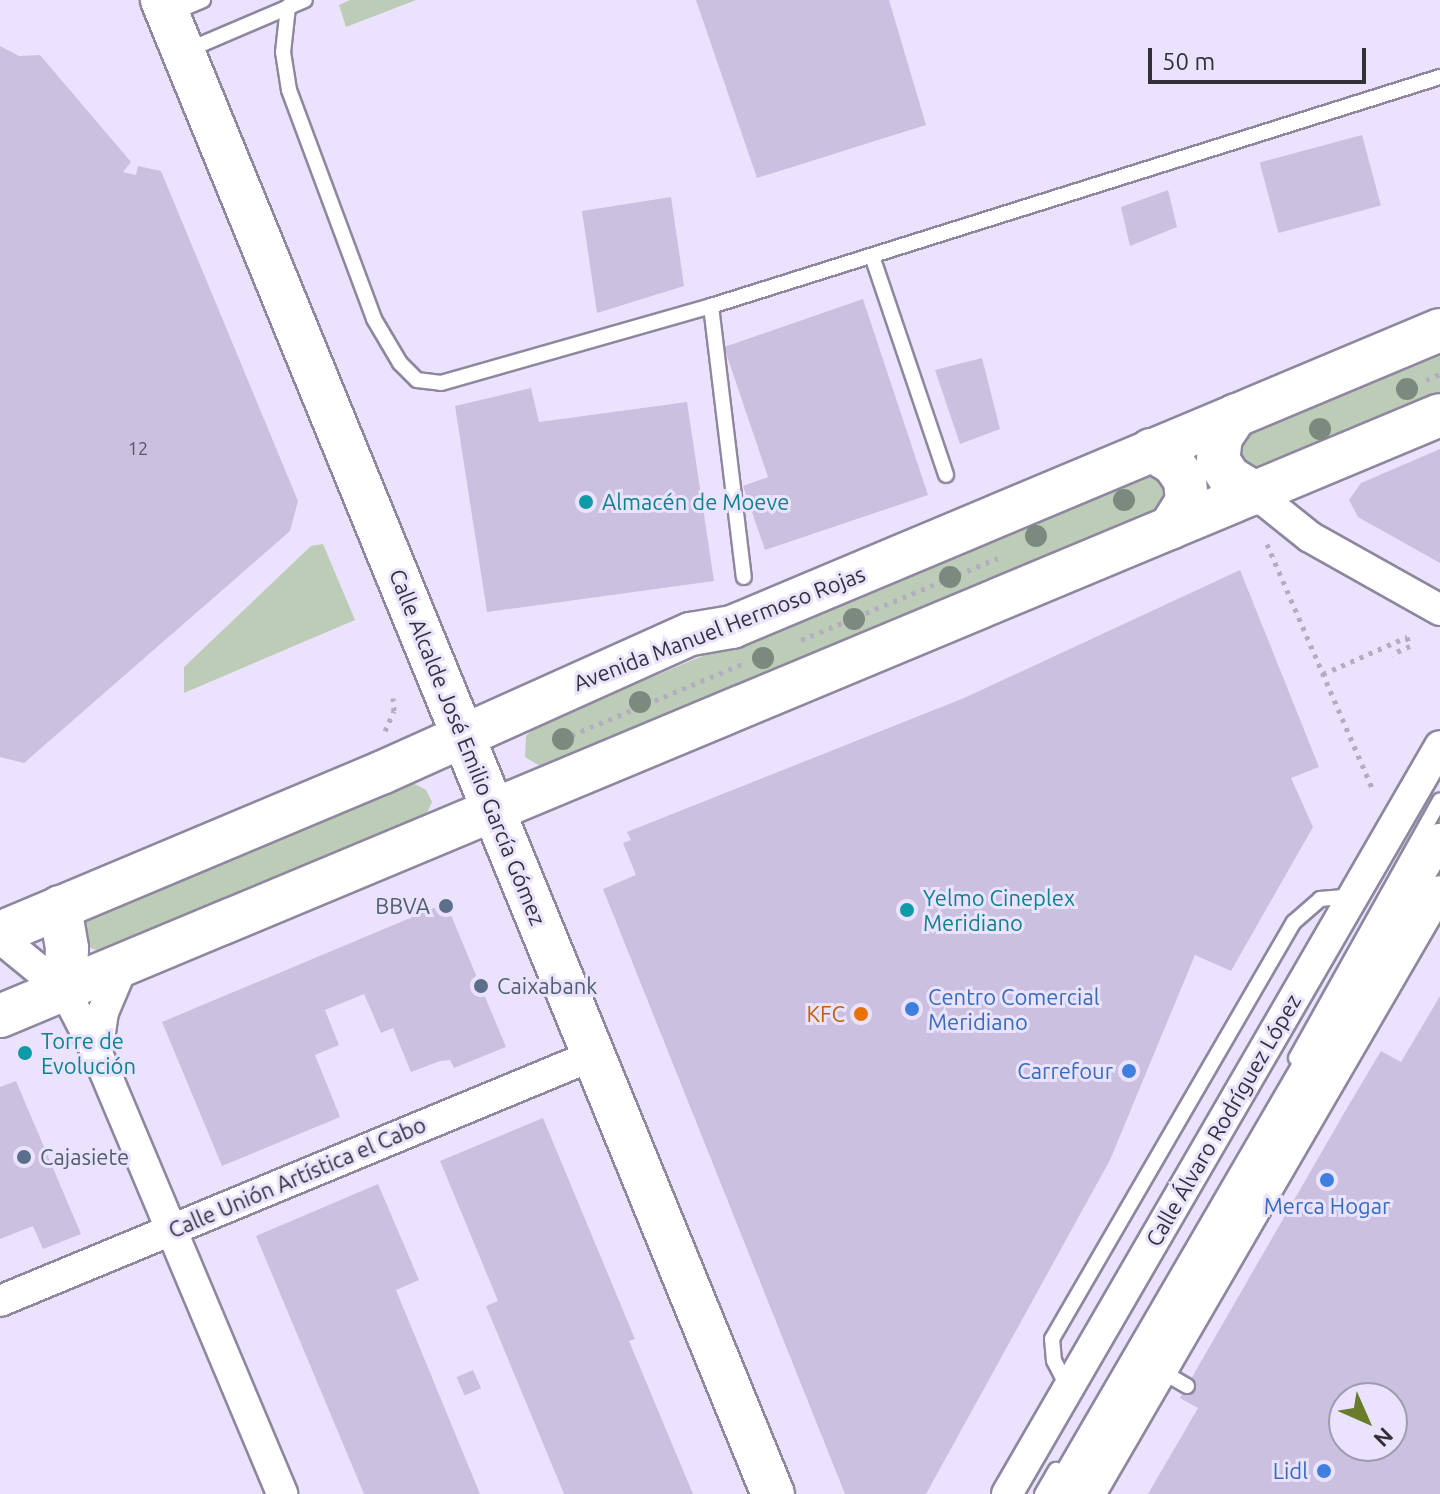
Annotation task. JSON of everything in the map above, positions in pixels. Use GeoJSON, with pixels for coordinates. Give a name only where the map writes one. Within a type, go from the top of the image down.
{"type":"FeatureCollection","features":[{"type":"Feature","properties":{"kind":"street","name":"Calle Alcalde José Emilio García Gómez"},"geometry":{"type":"LineString","coordinates":[[179,16],[461,735],[773,1494]]}},
{"type":"Feature","properties":{"kind":"street","name":"Avenida Manuel Hermoso Rojas"},"geometry":{"type":"LineString","coordinates":[[0,936],[60,907],[691,634],[732,627],[1440,330]]}},
{"type":"Feature","properties":{"kind":"street"},"geometry":{"type":"LineString","coordinates":[[1236,415],[1221,437],[1218,460],[1229,477],[1255,493],[1310,537],[1440,610]]}},
{"type":"Feature","properties":{"kind":"street"},"geometry":{"type":"LineString","coordinates":[[0,1016],[123,965],[486,793],[1170,528],[1440,415]]}},
{"type":"Feature","properties":{"kind":"street"},"geometry":{"type":"LineString","coordinates":[[1151,450],[1173,463],[1185,480],[1187,501],[1170,528]]}},
{"type":"Feature","properties":{"kind":"street"},"geometry":{"type":"LineString","coordinates":[[486,793],[527,722],[702,648],[732,627]]}},
{"type":"Feature","properties":{"kind":"street","name":"Calle Álvaro Rodríguez López"},"geometry":{"type":"LineString","coordinates":[[1007,1494],[1440,746]]}},
{"type":"Feature","properties":{"kind":"street","name":"Calle Álvaro Rodríguez López"},"geometry":{"type":"LineString","coordinates":[[1059,1494],[1440,839]]}},
{"type":"Feature","properties":{"kind":"street"},"geometry":{"type":"LineString","coordinates":[[1090,1494],[1174,1378],[1440,891]]}},
{"type":"Feature","properties":{"kind":"street"},"geometry":{"type":"LineString","coordinates":[[60,907],[67,948],[65,991]]}},
{"type":"Feature","properties":{"kind":"street"},"geometry":{"type":"LineString","coordinates":[[0,936],[65,991],[97,1053],[282,1494]]}},
{"type":"Feature","properties":{"kind":"street"},"geometry":{"type":"LineString","coordinates":[[97,1053],[103,1012],[123,965]]}},
{"type":"Feature","properties":{"kind":"street"},"geometry":{"type":"LineString","coordinates":[[0,986],[0,998]]}},
{"type":"Feature","properties":{"kind":"street","name":"Calle Unión Artística el Cabo"},"geometry":{"type":"LineString","coordinates":[[0,1301],[594,1055]]}},
{"type":"Feature","properties":{"kind":"lane"},"geometry":{"type":"LineString","coordinates":[[179,16],[305,0]]}},
{"type":"Feature","properties":{"kind":"lane"},"geometry":{"type":"LineString","coordinates":[[291,3],[283,52],[289,90],[374,319],[400,363],[417,380],[441,383],[490,373],[711,306],[1440,77]]}},
{"type":"Feature","properties":{"kind":"lane"},"geometry":{"type":"LineString","coordinates":[[872,256],[946,475]]}},
{"type":"Feature","properties":{"kind":"lane"},"geometry":{"type":"LineString","coordinates":[[711,306],[744,577]]}},
{"type":"Feature","properties":{"kind":"lane","name":"Calle Álvaro Rodríguez López"},"geometry":{"type":"LineString","coordinates":[[1042,1494],[1440,800]]}},
{"type":"Feature","properties":{"kind":"path"},"geometry":{"type":"LineString","coordinates":[[1267,544],[1372,788]]}},
{"type":"Feature","properties":{"kind":"path"},"geometry":{"type":"LineString","coordinates":[[789,645],[1010,553]]}},
{"type":"Feature","properties":{"kind":"path"},"geometry":{"type":"LineString","coordinates":[[1323,674],[1407,637],[1410,646],[1392,654]]}},
{"type":"Feature","properties":{"kind":"path"},"geometry":{"type":"LineString","coordinates":[[553,743],[759,657]]}},
{"type":"Feature","properties":{"kind":"green space"},"geometry":{"type":"Polygon","coordinates":[[[350,0],[416,0],[346,27],[339,5],[350,0]]]}},
{"type":"Feature","properties":{"kind":"green space"},"geometry":{"type":"Polygon","coordinates":[[[1440,348],[1440,397],[1247,475],[1229,439],[1440,348]]]}},
{"type":"Feature","properties":{"kind":"green space"},"geometry":{"type":"Polygon","coordinates":[[[1156,471],[1172,489],[1162,514],[545,769],[525,757],[526,736],[536,726],[1140,472],[1156,471]]]}},
{"type":"Feature","properties":{"kind":"green space"},"geometry":{"type":"Polygon","coordinates":[[[323,544],[355,620],[184,693],[184,667],[311,546],[323,544]]]}},
{"type":"Feature","properties":{"kind":"green space"},"geometry":{"type":"Polygon","coordinates":[[[409,781],[426,790],[432,802],[423,822],[107,954],[88,947],[83,922],[89,915],[409,781]]]}},
{"type":"Feature","properties":{"kind":"building"},"geometry":{"type":"Polygon","coordinates":[[[696,0],[889,0],[926,125],[757,178],[696,0]]]}},
{"type":"Feature","properties":{"kind":"building"},"geometry":{"type":"Polygon","coordinates":[[[0,46],[19,56],[40,55],[131,162],[123,172],[136,175],[138,166],[161,171],[298,501],[290,531],[24,763],[0,757],[0,46]]]}},
{"type":"Feature","properties":{"kind":"building"},"geometry":{"type":"Polygon","coordinates":[[[1362,135],[1381,206],[1279,233],[1260,162],[1362,135]]]}},
{"type":"Feature","properties":{"kind":"building"},"geometry":{"type":"Polygon","coordinates":[[[1168,190],[1177,227],[1130,246],[1121,207],[1168,190]]]}},
{"type":"Feature","properties":{"kind":"building"},"geometry":{"type":"Polygon","coordinates":[[[671,197],[684,286],[597,313],[582,211],[671,197]]]}},
{"type":"Feature","properties":{"kind":"building"},"geometry":{"type":"Polygon","coordinates":[[[863,299],[928,495],[765,550],[743,486],[768,477],[724,347],[863,299]]]}},
{"type":"Feature","properties":{"kind":"building"},"geometry":{"type":"Polygon","coordinates":[[[982,358],[1000,429],[960,444],[935,370],[982,358]]]}},
{"type":"Feature","properties":{"kind":"building","name":"Almacén de Moeve"},"geometry":{"type":"Polygon","coordinates":[[[531,388],[539,422],[687,402],[714,581],[487,612],[455,406],[531,388]]]}},
{"type":"Feature","properties":{"kind":"building"},"geometry":{"type":"Polygon","coordinates":[[[1440,449],[1440,563],[1358,517],[1349,500],[1361,483],[1440,449]]]}},
{"type":"Feature","properties":{"kind":"building","name":"Centro Comercial Meridiano"},"geometry":{"type":"Polygon","coordinates":[[[1240,570],[1319,767],[1291,778],[1313,827],[1231,971],[1195,955],[1110,1160],[926,1494],[845,1494],[603,889],[636,875],[623,843],[631,840],[627,832],[964,698],[1240,570]]]}},
{"type":"Feature","properties":{"kind":"building"},"geometry":{"type":"Polygon","coordinates":[[[446,903],[506,1047],[454,1068],[450,1060],[411,1072],[393,1028],[381,1033],[364,994],[325,1010],[339,1045],[315,1055],[340,1117],[222,1166],[162,1022],[446,903]]]}},
{"type":"Feature","properties":{"kind":"building"},"geometry":{"type":"Polygon","coordinates":[[[1440,996],[1440,1494],[1148,1494],[1198,1408],[1180,1398],[1381,1051],[1401,1062],[1440,996]]]}},
{"type":"Feature","properties":{"kind":"building","name":"Cajasiete"},"geometry":{"type":"Polygon","coordinates":[[[16,1081],[81,1234],[43,1249],[33,1226],[0,1239],[0,1087],[16,1081]]]}},
{"type":"Feature","properties":{"kind":"building"},"geometry":{"type":"Polygon","coordinates":[[[543,1118],[635,1339],[629,1341],[693,1494],[564,1494],[486,1306],[498,1301],[440,1161],[543,1118]]]}},
{"type":"Feature","properties":{"kind":"building"},"geometry":{"type":"Polygon","coordinates":[[[378,1184],[419,1280],[396,1290],[480,1494],[364,1494],[256,1236],[378,1184]]]}},
{"type":"Feature","properties":{"kind":"building"},"geometry":{"type":"Polygon","coordinates":[[[473,1370],[481,1388],[465,1396],[457,1377],[473,1370]]]}},
{"type":"Feature","properties":{"kind":"place","name":"Almacén de Moeve"},"geometry":{"type":"Point","coordinates":[586,502]}},
{"type":"Feature","properties":{"kind":"place","name":"BBVA"},"geometry":{"type":"Point","coordinates":[446,906]}},
{"type":"Feature","properties":{"kind":"place","name":"Yelmo Cineplex Meridiano"},"geometry":{"type":"Point","coordinates":[907,910]}},
{"type":"Feature","properties":{"kind":"place","name":"Caixabank"},"geometry":{"type":"Point","coordinates":[481,986]}},
{"type":"Feature","properties":{"kind":"place","name":"Centro Comercial Meridiano"},"geometry":{"type":"Point","coordinates":[912,1009]}},
{"type":"Feature","properties":{"kind":"place","name":"KFC"},"geometry":{"type":"Point","coordinates":[861,1014]}},
{"type":"Feature","properties":{"kind":"place","name":"Torre de Evolución"},"geometry":{"type":"Point","coordinates":[25,1053]}},
{"type":"Feature","properties":{"kind":"place","name":"Carrefour"},"geometry":{"type":"Point","coordinates":[1129,1071]}},
{"type":"Feature","properties":{"kind":"place","name":"Cajasiete"},"geometry":{"type":"Point","coordinates":[24,1157]}},
{"type":"Feature","properties":{"kind":"place","name":"Merca Hogar"},"geometry":{"type":"Point","coordinates":[1327,1180]}},
{"type":"Feature","properties":{"kind":"place","name":"Lidl"},"geometry":{"type":"Point","coordinates":[1324,1471]}}]}
